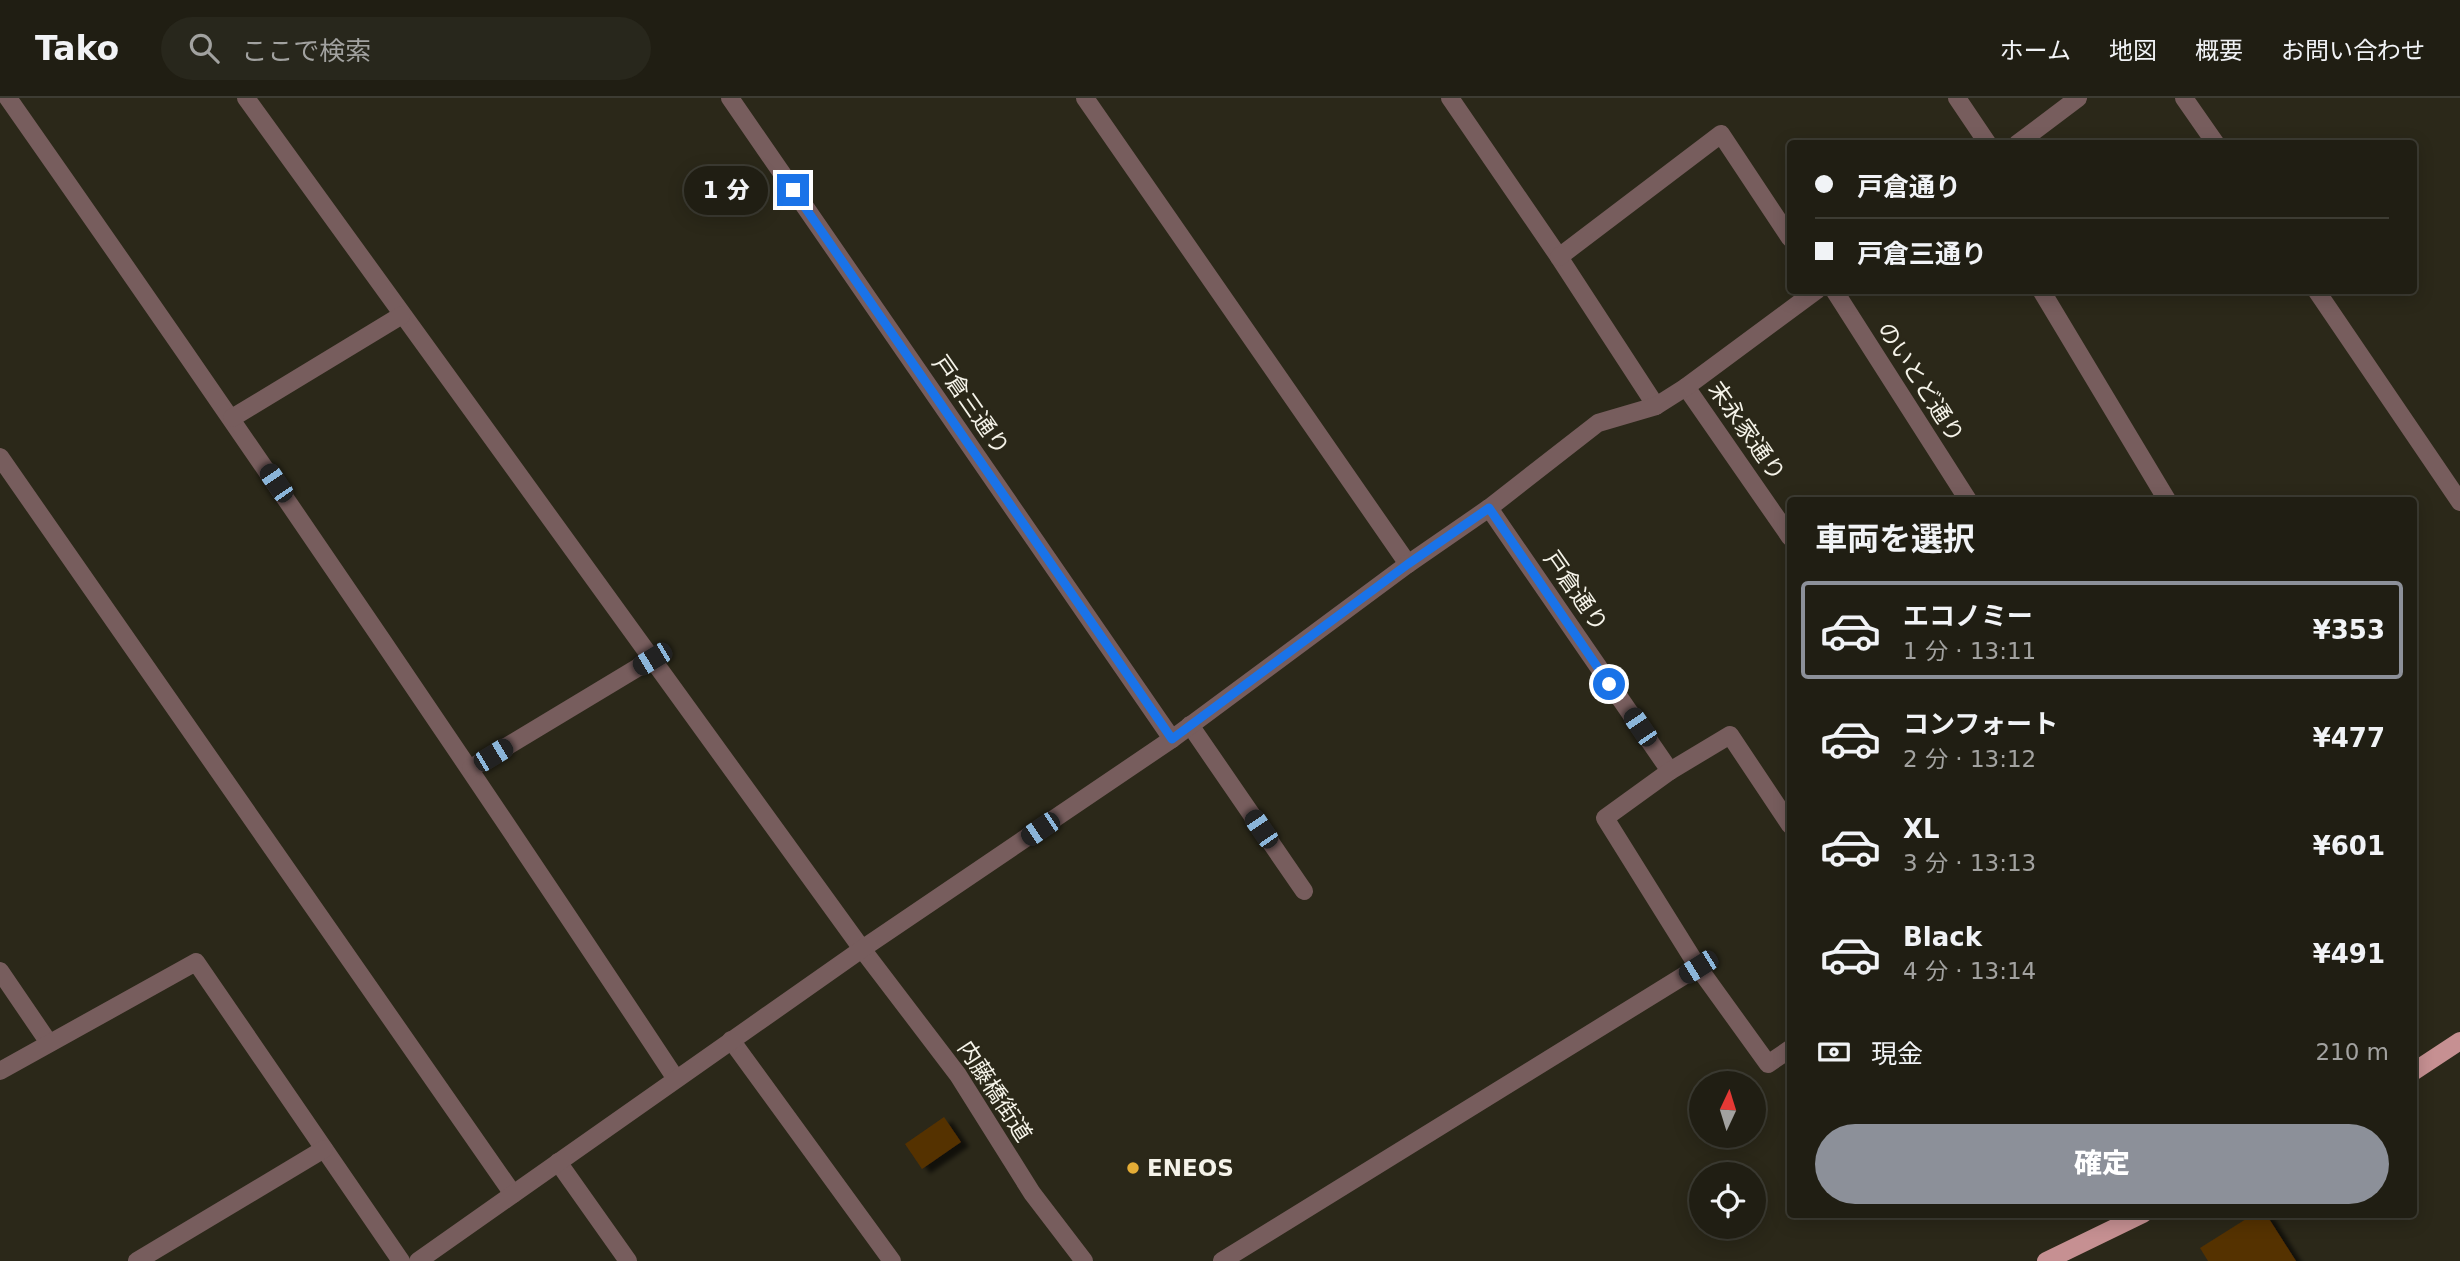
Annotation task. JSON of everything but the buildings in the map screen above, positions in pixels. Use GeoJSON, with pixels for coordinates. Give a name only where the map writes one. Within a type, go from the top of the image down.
{"type":"FeatureCollection","features":[{"type":"Feature","properties":{"kind":"main road"},"geometry":{"type":"LineString","coordinates":[[2417,1069],[2460,1041]]}},
{"type":"Feature","properties":{"kind":"main road"},"geometry":{"type":"LineString","coordinates":[[2046,1261],[2135,1218]]}},
{"type":"Feature","properties":{"kind":"street"},"geometry":{"type":"LineString","coordinates":[[8,98],[232,418],[471,768],[676,1079]]}},
{"type":"Feature","properties":{"kind":"street","name":"内藤橋街道"},"geometry":{"type":"LineString","coordinates":[[246,98],[862,949],[958,1074],[1032,1193],[1084,1261]]}},
{"type":"Feature","properties":{"kind":"street","name":"戸倉三通り"},"geometry":{"type":"LineString","coordinates":[[730,98],[1172,739]]}},
{"type":"Feature","properties":{"kind":"street"},"geometry":{"type":"LineString","coordinates":[[1085,98],[1408,564]]}},
{"type":"Feature","properties":{"kind":"street"},"geometry":{"type":"LineString","coordinates":[[1957,98],[1986,140]]}},
{"type":"Feature","properties":{"kind":"street"},"geometry":{"type":"LineString","coordinates":[[2022,140],[2078,98]]}},
{"type":"Feature","properties":{"kind":"street"},"geometry":{"type":"LineString","coordinates":[[2184,98],[2213,140]]}},
{"type":"Feature","properties":{"kind":"street"},"geometry":{"type":"LineString","coordinates":[[1452,99],[1656,406]]}},
{"type":"Feature","properties":{"kind":"street"},"geometry":{"type":"LineString","coordinates":[[1559,257],[1721,134],[1787,233]]}},
{"type":"Feature","properties":{"kind":"street"},"geometry":{"type":"LineString","coordinates":[[418,1261],[862,949],[1172,739],[1408,564],[1489,508],[1598,423],[1656,406],[1686,387],[1812,294]]}},
{"type":"Feature","properties":{"kind":"street","name":"のいとど通り"},"geometry":{"type":"LineString","coordinates":[[1837,294],[1966,497]]}},
{"type":"Feature","properties":{"kind":"street"},"geometry":{"type":"LineString","coordinates":[[2044,294],[2164,497]]}},
{"type":"Feature","properties":{"kind":"street"},"geometry":{"type":"LineString","coordinates":[[2319,294],[2460,502]]}},
{"type":"Feature","properties":{"kind":"street"},"geometry":{"type":"LineString","coordinates":[[232,418],[402,315]]}},
{"type":"Feature","properties":{"kind":"street","name":"末永家通り"},"geometry":{"type":"LineString","coordinates":[[1686,387],[1787,533]]}},
{"type":"Feature","properties":{"kind":"street"},"geometry":{"type":"LineString","coordinates":[[0,457],[513,1194]]}},
{"type":"Feature","properties":{"kind":"street","name":"戸倉通り"},"geometry":{"type":"LineString","coordinates":[[1489,508],[1670,771]]}},
{"type":"Feature","properties":{"kind":"street"},"geometry":{"type":"LineString","coordinates":[[471,768],[652,659]]}},
{"type":"Feature","properties":{"kind":"street"},"geometry":{"type":"LineString","coordinates":[[1191,725],[1304,891]]}},
{"type":"Feature","properties":{"kind":"street"},"geometry":{"type":"LineString","coordinates":[[1787,820],[1730,735],[1670,771],[1605,818],[1698,967],[1768,1065],[1787,1051]]}},
{"type":"Feature","properties":{"kind":"street"},"geometry":{"type":"LineString","coordinates":[[0,1071],[196,962],[401,1261]]}},
{"type":"Feature","properties":{"kind":"street"},"geometry":{"type":"LineString","coordinates":[[1222,1261],[1698,967]]}},
{"type":"Feature","properties":{"kind":"street"},"geometry":{"type":"LineString","coordinates":[[0,971],[50,1043]]}},
{"type":"Feature","properties":{"kind":"street"},"geometry":{"type":"LineString","coordinates":[[731,1040],[892,1261]]}},
{"type":"Feature","properties":{"kind":"street"},"geometry":{"type":"LineString","coordinates":[[138,1261],[324,1149]]}},
{"type":"Feature","properties":{"kind":"street"},"geometry":{"type":"LineString","coordinates":[[558,1162],[628,1261]]}},
{"type":"Feature","properties":{"kind":"place","name":"ENEOS"},"geometry":{"type":"Point","coordinates":[1133,1168]}},
{"type":"Feature","properties":{"kind":"route"},"geometry":{"type":"LineString","coordinates":[[793,190],[1172,739],[1408,564],[1489,508],[1609,684]]}}]}
